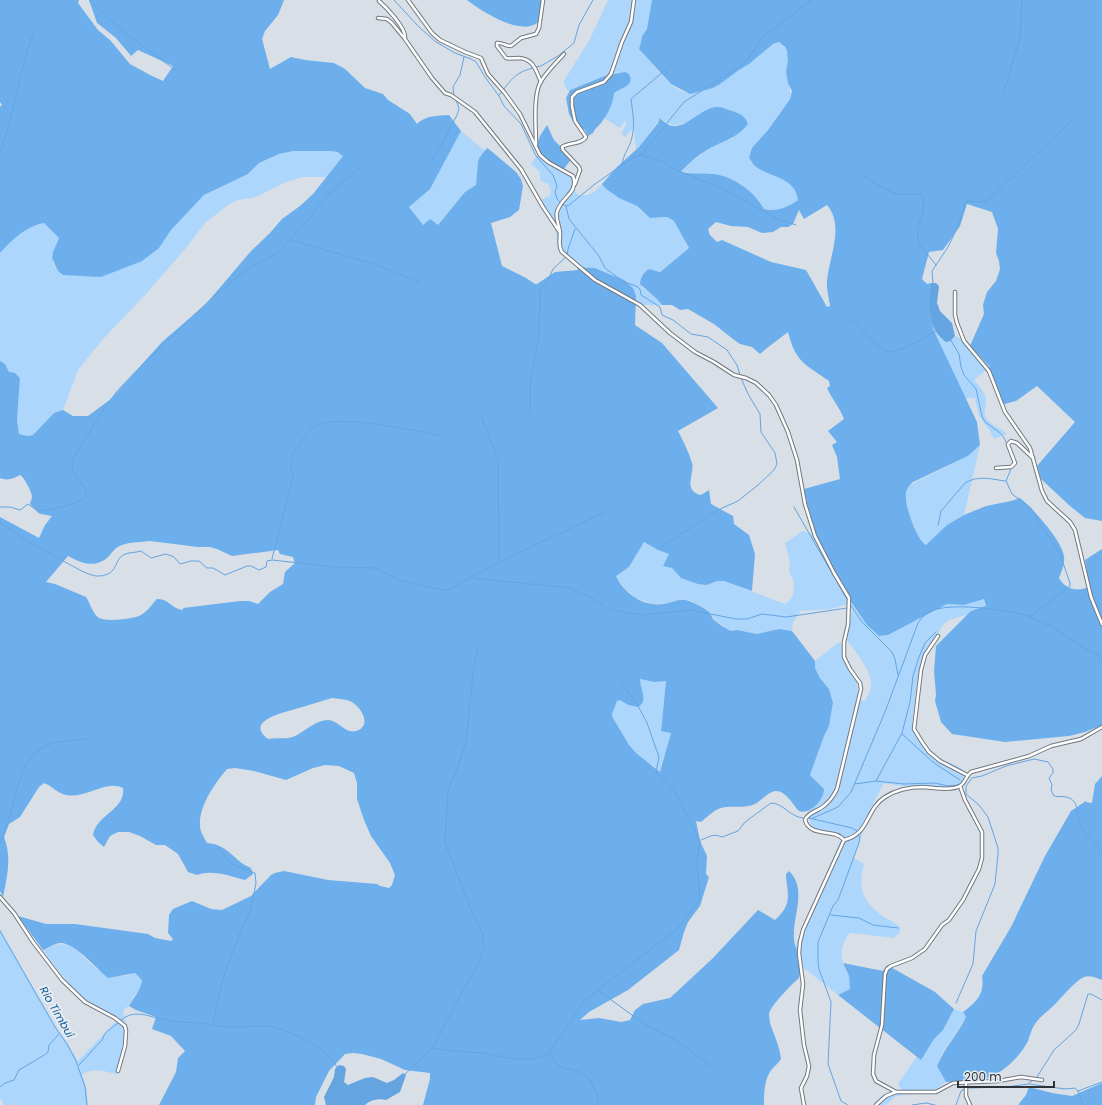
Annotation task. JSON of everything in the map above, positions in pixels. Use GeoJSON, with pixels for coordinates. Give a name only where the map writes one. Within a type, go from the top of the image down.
{"type":"FeatureCollection","features":[{"type":"Feature","properties":{"kind":"street"},"geometry":{"type":"LineString","coordinates":[[408,0],[432,33],[440,40],[481,58],[488,74],[515,106],[540,155],[544,160],[573,176],[574,186]]}},
{"type":"Feature","properties":{"kind":"street"},"geometry":{"type":"LineString","coordinates":[[541,82],[534,65],[531,62],[521,58],[506,58],[496,46],[497,43],[511,46],[521,38],[536,34],[539,29],[543,0]]}},
{"type":"Feature","properties":{"kind":"street"},"geometry":{"type":"LineString","coordinates":[[634,0],[631,22],[622,42],[611,74],[604,82],[577,92],[572,97],[575,121],[586,137],[581,142],[564,145],[562,147],[579,168],[571,193],[558,210],[557,216],[560,233],[560,249],[584,272],[595,280],[640,305],[670,333],[695,352],[734,375],[746,378],[756,383],[769,395],[782,417],[797,460],[805,504],[815,536],[832,570],[850,600],[848,625],[844,642],[844,657],[860,683],[861,689],[842,771],[834,795],[825,805],[809,814],[805,820],[811,828],[820,832],[838,835],[844,840]]}},
{"type":"Feature","properties":{"kind":"street"},"geometry":{"type":"LineString","coordinates":[[379,1],[399,23],[406,34],[405,39]]}},
{"type":"Feature","properties":{"kind":"street"},"geometry":{"type":"LineString","coordinates":[[378,18],[387,19],[392,23],[432,78],[445,93],[451,95],[475,112],[525,175],[560,233]]}},
{"type":"Feature","properties":{"kind":"street"},"geometry":{"type":"LineString","coordinates":[[536,145],[536,100],[541,82],[564,54]]}},
{"type":"Feature","properties":{"kind":"street"},"geometry":{"type":"LineString","coordinates":[[956,292],[955,315],[964,340],[989,371],[1005,412],[1026,442],[1034,458],[1042,491],[1047,501],[1070,522],[1075,530],[1091,597],[1102,624]]}},
{"type":"Feature","properties":{"kind":"street"},"geometry":{"type":"LineString","coordinates":[[996,468],[1011,467],[1015,463],[1008,445],[1011,441],[1034,458]]}},
{"type":"Feature","properties":{"kind":"street"},"geometry":{"type":"LineString","coordinates":[[938,636],[925,655],[921,670],[914,728],[929,752],[940,761],[967,775]]}},
{"type":"Feature","properties":{"kind":"street"},"geometry":{"type":"LineString","coordinates":[[844,840],[852,838],[860,832],[878,803],[892,793],[909,788],[948,788],[960,786],[967,775],[971,772],[1029,756],[1050,746],[1081,739],[1102,727]]}},
{"type":"Feature","properties":{"kind":"street"},"geometry":{"type":"LineString","coordinates":[[896,1092],[876,1081],[873,1074],[874,1055],[882,1025],[885,974],[887,969],[891,966],[912,958],[925,949],[942,924],[948,920],[963,900],[979,870],[982,858],[982,832],[965,800],[960,786]]}},
{"type":"Feature","properties":{"kind":"street"},"geometry":{"type":"LineString","coordinates":[[804,1105],[801,1088],[807,1076],[809,1066],[804,1045],[800,1010],[803,990],[798,953],[806,925],[844,840]]}},
{"type":"Feature","properties":{"kind":"street"},"geometry":{"type":"LineString","coordinates":[[0,896],[62,980],[86,1002],[115,1018],[125,1026],[125,1046],[118,1071]]}},
{"type":"Feature","properties":{"kind":"street"},"geometry":{"type":"LineString","coordinates":[[876,1105],[886,1096],[896,1092],[936,1092],[953,1083],[998,1081],[1021,1077],[1042,1080]]}},
{"type":"Feature","properties":{"kind":"street"},"geometry":{"type":"LineString","coordinates":[[966,1083],[966,1096],[970,1105]]}},
{"type":"Feature","properties":{"kind":"shaded area"},"geometry":{"type":"Polygon","coordinates":[[[0,0],[79,0],[78,3],[98,30],[110,40],[130,64],[163,81],[173,66],[138,50],[131,56],[116,38],[97,23],[89,0],[284,0],[278,15],[265,31],[262,39],[270,69],[291,57],[334,63],[345,69],[365,88],[383,94],[388,100],[410,114],[417,124],[428,117],[449,115],[461,131],[430,189],[409,207],[423,225],[430,219],[438,225],[465,192],[476,185],[478,161],[487,148],[516,172],[521,179],[523,186],[519,210],[510,217],[491,223],[502,266],[535,284],[555,272],[578,270],[577,267],[595,268],[624,280],[633,288],[636,296],[635,325],[662,343],[718,408],[678,431],[692,463],[690,481],[692,489],[695,493],[701,495],[709,490],[711,504],[733,516],[734,524],[749,535],[755,554],[752,591],[724,581],[717,581],[707,585],[698,584],[681,578],[672,568],[663,566],[669,554],[644,542],[629,567],[616,576],[619,582],[629,593],[641,601],[656,604],[679,600],[689,601],[707,610],[715,621],[731,631],[737,630],[757,634],[779,629],[792,631],[815,661],[815,668],[820,678],[829,689],[833,703],[829,726],[810,775],[824,789],[822,798],[816,806],[808,811],[799,811],[783,793],[773,791],[755,804],[721,808],[713,812],[701,822],[696,821],[700,841],[707,856],[706,874],[709,877],[700,906],[688,922],[679,950],[628,990],[589,1012],[580,1020],[599,1018],[621,1022],[630,1020],[635,1010],[643,1004],[670,998],[712,959],[758,910],[775,920],[779,916],[784,910],[788,900],[786,874],[789,871],[795,878],[798,886],[798,904],[794,939],[802,965],[799,978],[777,1000],[770,1010],[770,1023],[781,1059],[771,1070],[768,1076],[765,1088],[764,1105],[423,1105],[430,1079],[430,1073],[405,1070],[381,1059],[353,1053],[345,1054],[329,1071],[316,1097],[315,1105],[159,1105],[176,1072],[178,1058],[185,1051],[171,1036],[152,1029],[156,1017],[129,1006],[139,990],[142,980],[135,973],[108,978],[86,957],[67,944],[59,943],[43,950],[18,916],[46,924],[75,924],[148,934],[155,938],[171,941],[173,939],[168,933],[169,915],[173,909],[192,901],[211,909],[222,910],[251,896],[271,875],[275,873],[284,871],[328,880],[377,884],[389,888],[392,885],[395,875],[390,863],[371,836],[364,820],[357,799],[357,783],[354,773],[339,766],[325,765],[313,768],[286,780],[254,771],[235,768],[227,769],[209,795],[202,810],[200,828],[207,843],[215,844],[221,847],[251,868],[253,874],[245,880],[215,873],[203,873],[197,875],[188,872],[178,854],[165,845],[156,845],[129,832],[118,832],[110,836],[104,847],[93,835],[100,822],[120,802],[123,795],[123,788],[110,786],[81,794],[66,795],[44,783],[39,787],[20,817],[9,824],[4,837],[8,852],[8,859],[3,897],[0,891],[0,517],[39,538],[45,525],[52,516],[39,513],[30,504],[32,497],[31,492],[22,476],[20,475],[10,479],[0,478],[0,361],[5,364],[9,372],[15,373],[20,378],[17,420],[19,434],[27,436],[33,435],[54,413],[63,410],[73,416],[88,416],[111,399],[162,342],[206,304],[251,251],[282,219],[313,194],[343,156],[337,152],[330,151],[293,151],[279,154],[259,163],[248,174],[204,195],[171,230],[159,248],[142,261],[101,277],[63,275],[58,271],[52,258],[59,238],[44,223],[25,230],[0,253],[0,107],[2,105],[0,102],[0,0]],[[150,541],[120,546],[103,561],[93,564],[83,563],[68,556],[46,582],[55,584],[86,597],[93,611],[99,618],[120,620],[141,615],[157,599],[164,600],[176,608],[183,610],[183,608],[240,601],[249,601],[258,604],[270,592],[283,584],[285,572],[295,563],[293,557],[280,554],[278,550],[232,556],[210,547],[150,541]],[[640,679],[643,694],[643,702],[638,707],[628,705],[620,700],[617,701],[612,714],[629,745],[636,753],[660,772],[671,733],[661,731],[666,681],[654,682],[640,679]],[[332,698],[286,712],[264,722],[261,727],[262,732],[268,739],[288,738],[295,736],[324,720],[335,722],[348,731],[356,731],[364,725],[364,716],[358,707],[350,701],[344,699],[332,698]]]}},
{"type":"Feature","properties":{"kind":"shaded area"},"geometry":{"type":"Polygon","coordinates":[[[467,0],[543,0],[540,25],[537,23],[530,26],[511,24],[491,16],[467,0]]]}},
{"type":"Feature","properties":{"kind":"shaded area"},"geometry":{"type":"Polygon","coordinates":[[[608,0],[652,0],[647,29],[642,36],[639,49],[661,75],[671,84],[690,94],[713,88],[749,64],[773,44],[779,42],[785,48],[788,56],[786,74],[790,90],[790,99],[761,139],[765,171],[778,176],[790,184],[797,191],[798,200],[782,208],[773,210],[764,209],[761,204],[740,184],[696,173],[679,172],[710,148],[732,139],[738,113],[717,107],[711,108],[688,122],[673,126],[660,118],[636,151],[634,127],[625,137],[621,134],[627,122],[625,121],[620,128],[604,118],[610,108],[614,93],[616,91],[578,86],[568,91],[563,82],[589,41],[608,0]]]}},
{"type":"Feature","properties":{"kind":"shaded area"},"geometry":{"type":"Polygon","coordinates":[[[652,0],[1102,0],[1102,521],[1085,518],[1070,506],[1041,479],[1037,466],[1075,422],[1037,386],[1016,401],[1005,404],[1002,403],[989,366],[970,346],[984,314],[983,305],[987,292],[996,281],[1000,269],[996,253],[998,229],[992,212],[967,204],[960,226],[943,250],[929,252],[922,279],[927,284],[931,283],[930,315],[934,331],[977,422],[980,445],[968,456],[913,482],[906,492],[906,496],[908,510],[913,524],[923,543],[926,545],[947,525],[964,515],[986,506],[1020,498],[1032,509],[1058,541],[1064,556],[1063,567],[1059,578],[1068,587],[1080,589],[1089,587],[1085,560],[1102,549],[1102,725],[1085,732],[1069,736],[1005,742],[952,734],[941,722],[935,701],[934,671],[936,646],[971,611],[986,606],[984,599],[964,605],[947,604],[888,635],[879,636],[867,625],[851,602],[814,535],[804,489],[840,479],[837,457],[832,445],[837,442],[828,431],[844,419],[827,388],[830,386],[829,381],[802,362],[794,350],[788,332],[760,354],[752,347],[740,344],[714,324],[688,309],[680,310],[672,305],[662,305],[640,284],[643,275],[649,269],[660,272],[689,248],[674,221],[667,217],[650,218],[637,206],[619,198],[602,184],[617,167],[639,147],[658,123],[660,118],[669,125],[678,126],[712,108],[722,107],[740,114],[746,119],[748,124],[738,134],[710,148],[694,159],[680,172],[711,174],[727,177],[748,190],[760,202],[764,209],[773,210],[782,208],[798,200],[796,192],[792,186],[781,178],[761,170],[755,166],[749,158],[752,148],[768,130],[790,99],[792,91],[788,83],[786,72],[788,61],[785,47],[779,42],[773,44],[749,64],[720,84],[713,88],[690,94],[671,84],[639,49],[642,36],[647,29],[652,0]],[[827,205],[804,219],[799,210],[793,224],[788,227],[781,227],[773,232],[762,233],[748,227],[731,226],[716,222],[708,229],[710,235],[717,242],[722,240],[771,262],[806,270],[827,307],[830,306],[827,281],[835,232],[835,222],[827,205]]]}},
{"type":"Feature","properties":{"kind":"shaded area"},"geometry":{"type":"Polygon","coordinates":[[[625,72],[629,74],[629,84],[614,93],[606,116],[593,133],[588,136],[585,130],[575,125],[569,114],[566,98],[570,90],[605,76],[625,72]]]}},
{"type":"Feature","properties":{"kind":"shaded area"},"geometry":{"type":"Polygon","coordinates":[[[547,125],[554,140],[572,158],[564,169],[546,159],[537,147],[540,135],[547,125]]]}},
{"type":"Feature","properties":{"kind":"shaded area"},"geometry":{"type":"Polygon","coordinates":[[[461,131],[485,151],[478,161],[476,185],[465,192],[438,225],[423,226],[409,207],[430,188],[461,131]]]}},
{"type":"Feature","properties":{"kind":"shaded area"},"geometry":{"type":"Polygon","coordinates":[[[293,151],[330,151],[344,155],[327,177],[302,177],[284,183],[256,197],[238,200],[228,205],[205,223],[186,248],[146,294],[104,338],[78,370],[63,410],[54,413],[33,435],[27,436],[19,434],[17,420],[20,378],[9,372],[5,365],[0,361],[0,253],[25,230],[44,223],[59,238],[53,253],[53,262],[63,275],[159,248],[171,230],[204,195],[248,174],[259,163],[279,154],[293,151]]]}},
{"type":"Feature","properties":{"kind":"shaded area"},"geometry":{"type":"Polygon","coordinates":[[[539,152],[568,171],[573,176],[573,187],[577,194],[591,194],[602,184],[619,198],[637,206],[642,212],[658,218],[667,217],[675,221],[689,248],[659,272],[654,270],[642,287],[662,305],[641,305],[636,301],[632,290],[621,280],[608,273],[590,267],[577,267],[558,247],[555,228],[541,208],[540,200],[550,196],[551,190],[548,184],[541,181],[539,171],[531,164],[539,152]]]}},
{"type":"Feature","properties":{"kind":"shaded area"},"geometry":{"type":"Polygon","coordinates":[[[931,283],[936,283],[939,286],[937,303],[940,311],[952,323],[955,336],[950,341],[946,342],[940,336],[932,323],[930,316],[931,283]]]}},
{"type":"Feature","properties":{"kind":"shaded area"},"geometry":{"type":"Polygon","coordinates":[[[933,328],[940,336],[950,341],[955,336],[968,341],[970,346],[990,367],[974,380],[982,389],[985,396],[986,418],[1007,434],[994,439],[979,416],[975,398],[965,398],[941,349],[933,328]]]}},
{"type":"Feature","properties":{"kind":"shaded area"},"geometry":{"type":"Polygon","coordinates":[[[980,445],[964,515],[947,525],[929,544],[924,545],[915,529],[906,503],[908,486],[968,456],[980,445]]]}},
{"type":"Feature","properties":{"kind":"shaded area"},"geometry":{"type":"Polygon","coordinates":[[[803,531],[814,535],[842,588],[859,615],[879,636],[888,635],[947,604],[964,605],[983,599],[987,606],[971,611],[970,614],[949,620],[940,629],[938,635],[928,646],[923,656],[917,682],[912,724],[918,739],[923,745],[943,760],[958,766],[965,774],[960,787],[941,788],[903,786],[884,783],[870,810],[854,858],[864,864],[861,881],[867,900],[871,906],[884,917],[900,927],[900,932],[894,938],[850,933],[847,936],[842,949],[842,959],[849,976],[850,989],[838,995],[804,968],[795,947],[842,837],[832,833],[821,834],[815,832],[812,829],[807,811],[814,807],[818,802],[824,789],[810,775],[829,726],[833,704],[829,689],[820,678],[815,668],[815,661],[838,643],[841,643],[846,662],[856,680],[858,689],[856,700],[865,701],[871,687],[871,681],[866,668],[858,654],[845,638],[852,611],[851,603],[831,609],[800,611],[793,622],[792,631],[779,629],[757,634],[737,630],[731,631],[717,622],[708,610],[691,601],[684,599],[670,603],[654,604],[637,599],[625,589],[616,576],[629,567],[644,542],[669,554],[672,568],[682,578],[707,585],[717,581],[724,581],[785,604],[791,599],[794,583],[789,570],[790,561],[785,543],[803,531]]]}},
{"type":"Feature","properties":{"kind":"shaded area"},"geometry":{"type":"Polygon","coordinates":[[[639,679],[654,682],[666,680],[661,730],[671,733],[660,772],[635,753],[620,732],[613,718],[614,708],[620,699],[628,705],[638,707],[639,679]]]}},
{"type":"Feature","properties":{"kind":"shaded area"},"geometry":{"type":"Polygon","coordinates":[[[1102,776],[1102,980],[1086,976],[1074,984],[1037,1021],[1022,1050],[1010,1064],[1001,1071],[983,1080],[946,1082],[937,1066],[943,1053],[966,1017],[963,1012],[979,997],[983,982],[982,976],[1011,927],[1045,856],[1071,811],[1086,801],[1092,803],[1095,784],[1102,776]]]}},
{"type":"Feature","properties":{"kind":"shaded area"},"geometry":{"type":"Polygon","coordinates":[[[0,929],[56,1027],[78,1061],[118,1019],[95,1007],[82,997],[64,978],[43,950],[61,944],[67,945],[73,947],[98,969],[122,976],[135,973],[142,980],[141,988],[123,1012],[126,1024],[121,1059],[116,1074],[95,1071],[82,1074],[86,1087],[88,1105],[4,1105],[0,1097],[0,929]]]}},
{"type":"Feature","properties":{"kind":"shaded area"},"geometry":{"type":"Polygon","coordinates":[[[843,963],[883,971],[887,965],[935,992],[954,1009],[943,1030],[934,1039],[921,1060],[838,995],[850,989],[849,976],[843,963]]]}},
{"type":"Feature","properties":{"kind":"shaded area"},"geometry":{"type":"Polygon","coordinates":[[[954,1009],[963,1012],[966,1017],[941,1055],[937,1066],[946,1082],[932,1092],[896,1096],[886,1105],[874,1105],[886,1094],[902,1091],[898,1084],[917,1056],[921,1059],[934,1039],[943,1030],[954,1009]]]}},
{"type":"Feature","properties":{"kind":"shaded area"},"geometry":{"type":"Polygon","coordinates":[[[339,1065],[344,1066],[346,1069],[344,1082],[348,1085],[365,1078],[373,1077],[387,1083],[403,1073],[406,1075],[400,1092],[386,1100],[375,1100],[365,1105],[326,1105],[324,1097],[334,1077],[335,1069],[339,1065]]]}},
{"type":"Feature","properties":{"kind":"shaded area"},"geometry":{"type":"Polygon","coordinates":[[[1102,1083],[1102,1105],[1018,1105],[1026,1095],[1029,1087],[1072,1096],[1102,1083]]]}},
{"type":"Feature","properties":{"kind":"waterway"},"geometry":{"type":"LineString","coordinates":[[89,0],[127,35],[177,71]]}},
{"type":"Feature","properties":{"kind":"waterway"},"geometry":{"type":"LineString","coordinates":[[394,0],[419,27],[436,42],[455,53],[476,62],[504,106],[521,124],[536,156],[553,175],[557,186],[555,192],[557,199],[560,202]]}},
{"type":"Feature","properties":{"kind":"waterway"},"geometry":{"type":"LineString","coordinates":[[536,67],[541,66],[558,56],[574,43],[579,25],[593,0]]}},
{"type":"Feature","properties":{"kind":"waterway"},"geometry":{"type":"LineString","coordinates":[[566,206],[632,158],[641,155],[684,102],[742,65],[748,59],[762,38],[811,0]]}},
{"type":"Feature","properties":{"kind":"waterway"},"geometry":{"type":"LineString","coordinates":[[1004,92],[1020,37],[1022,0]]}},
{"type":"Feature","properties":{"kind":"waterway"},"geometry":{"type":"LineString","coordinates":[[0,154],[29,44],[35,29]]}},
{"type":"Feature","properties":{"kind":"waterway"},"geometry":{"type":"LineString","coordinates":[[454,97],[453,87],[460,75],[464,57]]}},
{"type":"Feature","properties":{"kind":"waterway"},"geometry":{"type":"LineString","coordinates":[[622,164],[633,132],[634,122],[631,99],[670,66]]}},
{"type":"Feature","properties":{"kind":"waterway"},"geometry":{"type":"LineString","coordinates":[[499,95],[517,75],[533,68]]}},
{"type":"Feature","properties":{"kind":"waterway"},"geometry":{"type":"LineString","coordinates":[[429,163],[437,153],[457,115],[459,109],[456,99]]}},
{"type":"Feature","properties":{"kind":"waterway"},"geometry":{"type":"LineString","coordinates":[[933,284],[932,271],[948,247],[959,224],[966,201],[987,201],[1069,123]]}},
{"type":"Feature","properties":{"kind":"waterway"},"geometry":{"type":"LineString","coordinates":[[641,155],[662,161],[674,169],[723,189],[776,218],[796,225]]}},
{"type":"Feature","properties":{"kind":"waterway"},"geometry":{"type":"LineString","coordinates":[[0,507],[10,507],[20,510],[28,504],[38,511],[68,505],[83,499],[86,494],[86,489],[74,474],[72,462],[105,407],[119,389],[212,298],[246,270],[276,254],[304,225],[329,194],[360,167]]}},
{"type":"Feature","properties":{"kind":"waterway"},"geometry":{"type":"LineString","coordinates":[[863,175],[894,193],[917,194],[923,197],[924,203],[918,232],[919,244],[936,265]]}},
{"type":"Feature","properties":{"kind":"waterway"},"geometry":{"type":"LineString","coordinates":[[563,204],[566,206],[569,219],[599,256],[605,268],[624,282],[640,289],[641,295],[660,307],[662,315],[673,320],[691,334],[708,337],[727,350],[737,365],[740,375]]}},
{"type":"Feature","properties":{"kind":"waterway"},"geometry":{"type":"LineString","coordinates":[[530,412],[530,385],[539,334],[540,290],[549,278],[553,269],[567,256],[575,229]]}},
{"type":"Feature","properties":{"kind":"waterway"},"geometry":{"type":"LineString","coordinates":[[291,240],[374,264],[419,282]]}},
{"type":"Feature","properties":{"kind":"waterway"},"geometry":{"type":"LineString","coordinates":[[851,320],[874,342],[887,351],[905,348],[936,331]]}},
{"type":"Feature","properties":{"kind":"waterway"},"geometry":{"type":"LineString","coordinates":[[950,339],[959,354],[964,375],[976,389],[982,416],[985,422],[999,432],[1007,444]]}},
{"type":"Feature","properties":{"kind":"waterway"},"geometry":{"type":"LineString","coordinates":[[660,548],[718,510],[738,501],[774,470],[777,464],[775,453],[761,432],[760,414],[748,394],[741,378]]}},
{"type":"Feature","properties":{"kind":"waterway"},"geometry":{"type":"LineString","coordinates":[[481,415],[498,459],[499,561]]}},
{"type":"Feature","properties":{"kind":"waterway"},"geometry":{"type":"LineString","coordinates":[[272,559],[293,477],[291,467],[293,455],[304,438],[314,427],[328,422],[360,422],[397,427],[442,436]]}},
{"type":"Feature","properties":{"kind":"waterway"},"geometry":{"type":"LineString","coordinates":[[1008,447],[1013,463]]}},
{"type":"Feature","properties":{"kind":"waterway"},"geometry":{"type":"LineString","coordinates":[[1006,481],[1011,469]]}},
{"type":"Feature","properties":{"kind":"waterway"},"geometry":{"type":"LineString","coordinates":[[938,525],[941,511],[965,483],[980,478],[1005,481]]}},
{"type":"Feature","properties":{"kind":"waterway"},"geometry":{"type":"LineString","coordinates":[[1006,481],[1012,494],[1030,507],[1040,525],[1053,542],[1061,557],[1070,583],[1070,586],[1031,616]]}},
{"type":"Feature","properties":{"kind":"waterway"},"geometry":{"type":"LineString","coordinates":[[794,507],[848,601]]}},
{"type":"Feature","properties":{"kind":"waterway"},"geometry":{"type":"LineString","coordinates":[[0,522],[40,548],[80,570],[96,576],[104,575],[112,571],[120,557],[123,555],[141,551],[151,558],[166,554],[174,557],[180,564],[191,561],[199,561],[207,568],[213,568],[225,575],[247,566],[251,566],[259,570],[266,567],[267,561],[272,560],[336,567],[375,568],[399,580],[432,588],[448,590],[499,562],[605,512]]}},
{"type":"Feature","properties":{"kind":"waterway"},"geometry":{"type":"LineString","coordinates":[[472,578],[570,588],[604,606]]}},
{"type":"Feature","properties":{"kind":"waterway"},"geometry":{"type":"LineString","coordinates":[[850,604],[862,622],[892,652],[898,675]]}},
{"type":"Feature","properties":{"kind":"waterway"},"geometry":{"type":"LineString","coordinates":[[813,818],[838,807],[851,792],[885,712],[918,623],[929,612],[950,607],[963,607],[992,609],[1028,616],[1051,626],[1090,652],[1102,657]]}},
{"type":"Feature","properties":{"kind":"waterway"},"geometry":{"type":"LineString","coordinates":[[611,609],[645,615],[690,610],[736,619],[747,619],[762,614],[786,617],[847,608]]}},
{"type":"Feature","properties":{"kind":"waterway"},"geometry":{"type":"LineString","coordinates":[[876,781],[902,733],[910,702],[913,676],[919,657],[925,643],[936,632]]}},
{"type":"Feature","properties":{"kind":"waterway"},"geometry":{"type":"LineString","coordinates":[[404,1075],[433,1048],[462,991],[476,969],[484,948],[482,932],[470,907],[445,843],[448,791],[466,741],[474,665],[478,650]]}},
{"type":"Feature","properties":{"kind":"waterway"},"geometry":{"type":"LineString","coordinates":[[433,1048],[482,1053],[516,1059],[541,1057],[549,1053],[585,1000],[676,930],[700,900],[697,862],[700,841],[675,792],[656,772],[659,757],[647,723],[637,704],[621,682]]}},
{"type":"Feature","properties":{"kind":"waterway"},"geometry":{"type":"LineString","coordinates":[[902,734],[934,763],[960,780]]}},
{"type":"Feature","properties":{"kind":"waterway"},"geometry":{"type":"LineString","coordinates":[[0,844],[9,820],[22,774],[31,758],[38,751],[50,744],[85,739]]}},
{"type":"Feature","properties":{"kind":"waterway"},"geometry":{"type":"LineString","coordinates":[[956,1003],[973,964],[976,931],[995,884],[998,854],[998,848],[988,817],[979,805],[966,794],[966,786],[972,778],[982,776],[1006,766],[1034,759],[1048,762],[1053,769],[1053,773],[1049,778],[1052,785],[1051,790],[1054,796],[1066,797],[1074,801],[1082,829],[1102,851]]}},
{"type":"Feature","properties":{"kind":"waterway"},"geometry":{"type":"LineString","coordinates":[[855,784],[876,781],[904,784],[935,783],[948,786],[958,785]]}},
{"type":"Feature","properties":{"kind":"waterway"},"geometry":{"type":"LineString","coordinates":[[701,840],[714,835],[722,837],[738,831],[745,822],[771,803],[779,805],[794,815],[803,818]]}},
{"type":"Feature","properties":{"kind":"waterway"},"geometry":{"type":"LineString","coordinates":[[809,818],[852,828],[857,831]]}},
{"type":"Feature","properties":{"kind":"waterway"},"geometry":{"type":"LineString","coordinates":[[848,1105],[841,1101],[828,1064],[831,1002],[819,969],[818,942],[833,906],[838,900],[859,843],[860,836]]}},
{"type":"Feature","properties":{"kind":"waterway"},"geometry":{"type":"LineString","coordinates":[[213,1024],[222,982],[251,909],[256,883],[255,873],[232,864],[219,849]]}},
{"type":"Feature","properties":{"kind":"waterway"},"geometry":{"type":"LineString","coordinates":[[831,915],[859,918],[873,925],[898,928]]}},
{"type":"Feature","properties":{"kind":"waterway","name":"Rio Timbuí"},"geometry":{"type":"LineString","coordinates":[[0,931],[76,1061],[85,1087],[87,1105]]}},
{"type":"Feature","properties":{"kind":"waterway"},"geometry":{"type":"LineString","coordinates":[[599,991],[647,1026],[676,1040],[711,1066]]}},
{"type":"Feature","properties":{"kind":"waterway"},"geometry":{"type":"LineString","coordinates":[[1037,1077],[1054,1050],[1076,1030],[1088,994],[1102,1000]]}},
{"type":"Feature","properties":{"kind":"waterway"},"geometry":{"type":"LineString","coordinates":[[121,1020],[131,1015],[141,1014],[171,1021],[223,1027],[260,1026],[277,1028],[293,1034],[319,1048],[326,1053],[337,1067]]}},
{"type":"Feature","properties":{"kind":"waterway"},"geometry":{"type":"LineString","coordinates":[[79,1065],[103,1039],[106,1032],[118,1023]]}},
{"type":"Feature","properties":{"kind":"waterway"},"geometry":{"type":"LineString","coordinates":[[0,1087],[5,1083],[14,1080],[19,1070],[46,1054],[48,1052],[49,1045],[59,1034]]}},
{"type":"Feature","properties":{"kind":"waterway"},"geometry":{"type":"LineString","coordinates":[[549,1054],[559,1066],[582,1073],[590,1080],[597,1094],[597,1105]]}},
{"type":"Feature","properties":{"kind":"waterway"},"geometry":{"type":"LineString","coordinates":[[1078,1091],[1102,1082]]}},
{"type":"Feature","properties":{"kind":"waterway"},"geometry":{"type":"LineString","coordinates":[[969,1088],[1006,1087],[1029,1084],[1065,1089],[1075,1088],[1078,1091],[1083,1105]]}},
{"type":"Feature","properties":{"kind":"waterway"},"geometry":{"type":"LineString","coordinates":[[956,1105],[961,1091],[964,1089]]}},
{"type":"Feature","properties":{"kind":"waterway"},"geometry":{"type":"LineString","coordinates":[[912,1105],[926,1103],[935,1105]]}}]}
